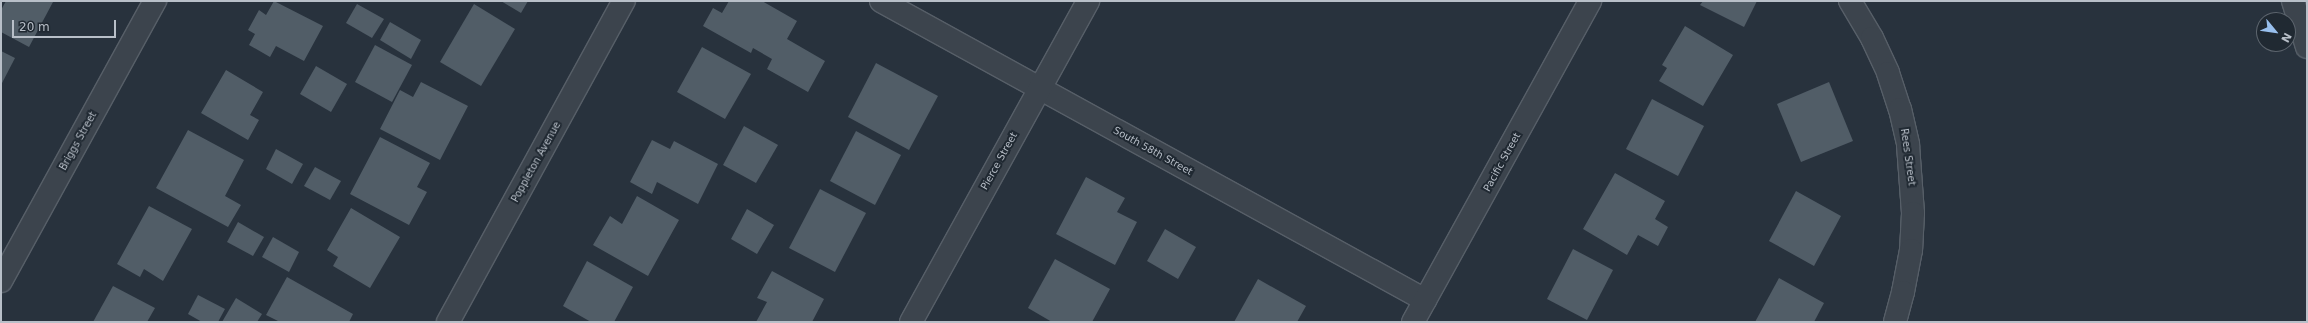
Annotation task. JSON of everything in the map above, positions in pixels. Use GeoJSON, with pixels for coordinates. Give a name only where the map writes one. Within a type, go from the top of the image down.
{"type":"FeatureCollection","features":[{"type":"Feature","properties":{"kind":"street","name":"Briggs Street"},"geometry":{"type":"LineString","coordinates":[[1,281],[155,1]]}},
{"type":"Feature","properties":{"kind":"street","name":"Poppleton Avenue"},"geometry":{"type":"LineString","coordinates":[[448,322],[624,1]]}},
{"type":"Feature","properties":{"kind":"street","name":"South 58th Street"},"geometry":{"type":"LineString","coordinates":[[881,1],[1426,300]]}},
{"type":"Feature","properties":{"kind":"street","name":"Pierce Street"},"geometry":{"type":"LineString","coordinates":[[911,322],[1088,1]]}},
{"type":"Feature","properties":{"kind":"street","name":"Pacific Street"},"geometry":{"type":"LineString","coordinates":[[1413,322],[1590,1]]}},
{"type":"Feature","properties":{"kind":"street","name":"Rees Street"},"geometry":{"type":"LineString","coordinates":[[1850,1],[1872,38],[1888,73],[1900,109],[1908,145],[1912,182],[1912,235],[1904,292],[1895,322]]}},
{"type":"Feature","properties":{"kind":"street"},"geometry":{"type":"LineString","coordinates":[[2293,1],[2307,47]]}},
{"type":"Feature","properties":{"kind":"building"},"geometry":{"type":"Polygon","coordinates":[[[6,1],[53,2],[29,47],[1,32],[1,10],[6,1]]]}},
{"type":"Feature","properties":{"kind":"building"},"geometry":{"type":"Polygon","coordinates":[[[274,1],[323,26],[304,61],[276,46],[270,57],[249,45],[255,34],[248,30],[259,10],[266,15],[274,1]]]}},
{"type":"Feature","properties":{"kind":"building"},"geometry":{"type":"Polygon","coordinates":[[[501,1],[528,1],[521,13],[501,1]]]}},
{"type":"Feature","properties":{"kind":"building"},"geometry":{"type":"Polygon","coordinates":[[[729,1],[762,1],[797,21],[787,39],[825,61],[808,92],[767,69],[772,59],[753,48],[751,53],[703,26],[713,8],[722,13],[729,1]]]}},
{"type":"Feature","properties":{"kind":"building"},"geometry":{"type":"Polygon","coordinates":[[[1703,1],[1757,1],[1744,27],[1700,5],[1703,1]]]}},
{"type":"Feature","properties":{"kind":"building"},"geometry":{"type":"Polygon","coordinates":[[[357,4],[384,19],[372,38],[346,23],[357,4]]]}},
{"type":"Feature","properties":{"kind":"building"},"geometry":{"type":"Polygon","coordinates":[[[474,4],[515,29],[481,86],[440,62],[474,4]]]}},
{"type":"Feature","properties":{"kind":"building"},"geometry":{"type":"Polygon","coordinates":[[[390,22],[421,40],[411,59],[380,40],[390,22]]]}},
{"type":"Feature","properties":{"kind":"building"},"geometry":{"type":"Polygon","coordinates":[[[1685,26],[1733,55],[1703,106],[1659,81],[1667,68],[1662,65],[1685,26]]]}},
{"type":"Feature","properties":{"kind":"building"},"geometry":{"type":"Polygon","coordinates":[[[375,45],[412,65],[392,102],[355,82],[375,45]]]}},
{"type":"Feature","properties":{"kind":"building"},"geometry":{"type":"Polygon","coordinates":[[[702,47],[751,74],[725,119],[677,92],[702,47]]]}},
{"type":"Feature","properties":{"kind":"building"},"geometry":{"type":"Polygon","coordinates":[[[1,51],[15,58],[1,85],[1,51]]]}},
{"type":"Feature","properties":{"kind":"building"},"geometry":{"type":"Polygon","coordinates":[[[876,63],[938,96],[909,150],[848,117],[876,63]]]}},
{"type":"Feature","properties":{"kind":"building"},"geometry":{"type":"Polygon","coordinates":[[[316,66],[347,84],[331,112],[300,94],[316,66]]]}},
{"type":"Feature","properties":{"kind":"building"},"geometry":{"type":"Polygon","coordinates":[[[226,70],[263,92],[250,115],[259,120],[248,140],[201,113],[226,70]]]}},
{"type":"Feature","properties":{"kind":"building"},"geometry":{"type":"Polygon","coordinates":[[[421,82],[468,106],[440,160],[380,129],[400,90],[413,97],[421,82]]]}},
{"type":"Feature","properties":{"kind":"building"},"geometry":{"type":"Polygon","coordinates":[[[1829,82],[1853,141],[1801,162],[1777,104],[1829,82]]]}},
{"type":"Feature","properties":{"kind":"building"},"geometry":{"type":"Polygon","coordinates":[[[1652,99],[1704,126],[1678,176],[1626,149],[1652,99]]]}},
{"type":"Feature","properties":{"kind":"building"},"geometry":{"type":"Polygon","coordinates":[[[744,126],[778,145],[756,183],[723,165],[744,126]]]}},
{"type":"Feature","properties":{"kind":"building"},"geometry":{"type":"Polygon","coordinates":[[[188,130],[244,160],[225,196],[241,205],[228,227],[156,188],[188,130]]]}},
{"type":"Feature","properties":{"kind":"building"},"geometry":{"type":"Polygon","coordinates":[[[856,131],[901,155],[875,205],[830,181],[856,131]]]}},
{"type":"Feature","properties":{"kind":"building"},"geometry":{"type":"Polygon","coordinates":[[[380,137],[430,163],[417,187],[427,192],[409,225],[350,194],[380,137]]]}},
{"type":"Feature","properties":{"kind":"building"},"geometry":{"type":"Polygon","coordinates":[[[652,140],[670,149],[674,141],[718,164],[698,204],[657,182],[652,194],[630,182],[652,140]]]}},
{"type":"Feature","properties":{"kind":"building"},"geometry":{"type":"Polygon","coordinates":[[[276,149],[303,164],[292,184],[266,169],[276,149]]]}},
{"type":"Feature","properties":{"kind":"building"},"geometry":{"type":"Polygon","coordinates":[[[315,167],[341,181],[330,200],[304,186],[315,167]]]}},
{"type":"Feature","properties":{"kind":"building"},"geometry":{"type":"Polygon","coordinates":[[[1615,173],[1665,201],[1655,219],[1668,227],[1658,246],[1638,235],[1627,255],[1583,229],[1615,173]]]}},
{"type":"Feature","properties":{"kind":"building"},"geometry":{"type":"Polygon","coordinates":[[[1086,177],[1125,198],[1117,212],[1137,222],[1115,265],[1056,234],[1086,177]]]}},
{"type":"Feature","properties":{"kind":"building"},"geometry":{"type":"Polygon","coordinates":[[[820,189],[866,213],[835,272],[789,248],[820,189]]]}},
{"type":"Feature","properties":{"kind":"building"},"geometry":{"type":"Polygon","coordinates":[[[1796,191],[1841,216],[1814,266],[1769,241],[1796,191]]]}},
{"type":"Feature","properties":{"kind":"building"},"geometry":{"type":"Polygon","coordinates":[[[637,196],[679,220],[648,276],[593,245],[610,216],[622,224],[637,196]]]}},
{"type":"Feature","properties":{"kind":"building"},"geometry":{"type":"Polygon","coordinates":[[[149,206],[192,229],[163,281],[144,269],[140,277],[117,264],[149,206]]]}},
{"type":"Feature","properties":{"kind":"building"},"geometry":{"type":"Polygon","coordinates":[[[351,208],[400,237],[370,288],[333,266],[338,257],[327,250],[351,208]]]}},
{"type":"Feature","properties":{"kind":"building"},"geometry":{"type":"Polygon","coordinates":[[[747,209],[774,225],[757,254],[731,239],[747,209]]]}},
{"type":"Feature","properties":{"kind":"building"},"geometry":{"type":"Polygon","coordinates":[[[238,222],[264,237],[253,256],[227,242],[238,222]]]}},
{"type":"Feature","properties":{"kind":"building"},"geometry":{"type":"Polygon","coordinates":[[[1165,229],[1196,247],[1178,279],[1147,261],[1165,229]]]}},
{"type":"Feature","properties":{"kind":"building"},"geometry":{"type":"Polygon","coordinates":[[[273,237],[299,252],[289,272],[262,257],[273,237]]]}},
{"type":"Feature","properties":{"kind":"building"},"geometry":{"type":"Polygon","coordinates":[[[1573,249],[1613,270],[1587,320],[1547,299],[1573,249]]]}},
{"type":"Feature","properties":{"kind":"building"},"geometry":{"type":"Polygon","coordinates":[[[1055,259],[1110,289],[1092,322],[1052,322],[1028,308],[1055,259]]]}},
{"type":"Feature","properties":{"kind":"building"},"geometry":{"type":"Polygon","coordinates":[[[587,261],[633,287],[614,322],[591,322],[563,306],[587,261]]]}},
{"type":"Feature","properties":{"kind":"building"},"geometry":{"type":"Polygon","coordinates":[[[772,271],[824,299],[812,322],[756,322],[767,302],[757,298],[772,271]]]}},
{"type":"Feature","properties":{"kind":"building"},"geometry":{"type":"Polygon","coordinates":[[[287,277],[353,314],[349,322],[280,322],[266,315],[287,277]]]}},
{"type":"Feature","properties":{"kind":"building"},"geometry":{"type":"Polygon","coordinates":[[[1779,278],[1824,303],[1814,322],[1755,322],[1779,278]]]}},
{"type":"Feature","properties":{"kind":"building"},"geometry":{"type":"Polygon","coordinates":[[[1258,279],[1306,306],[1297,322],[1234,322],[1258,279]]]}},
{"type":"Feature","properties":{"kind":"building"},"geometry":{"type":"Polygon","coordinates":[[[113,286],[155,308],[147,322],[93,322],[113,286]]]}},
{"type":"Feature","properties":{"kind":"building"},"geometry":{"type":"Polygon","coordinates":[[[198,295],[225,309],[218,322],[202,322],[188,314],[198,295]]]}},
{"type":"Feature","properties":{"kind":"building"},"geometry":{"type":"Polygon","coordinates":[[[236,298],[262,314],[257,322],[222,322],[236,298]]]}}]}
